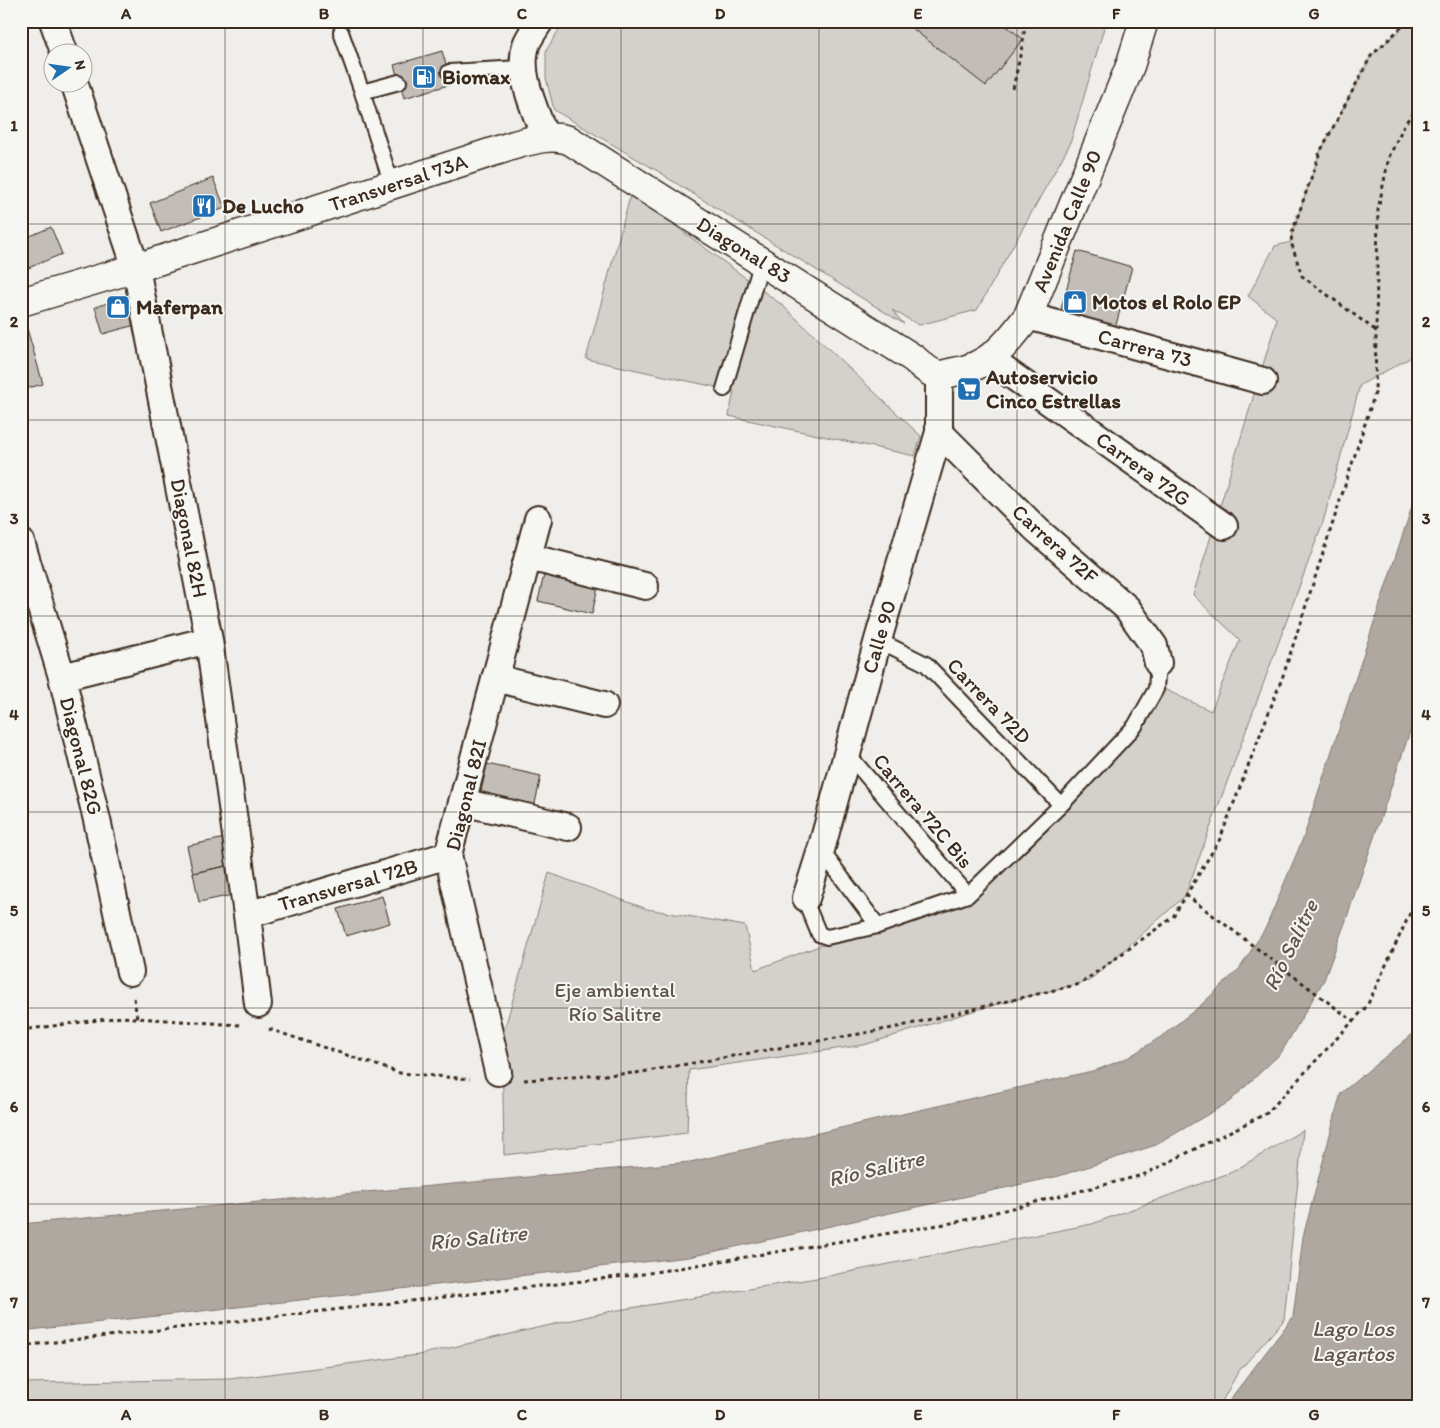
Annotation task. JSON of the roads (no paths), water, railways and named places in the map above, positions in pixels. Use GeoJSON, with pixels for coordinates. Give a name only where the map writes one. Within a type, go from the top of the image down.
{"type":"FeatureCollection","features":[{"type":"Feature","properties":{"kind":"street"},"geometry":{"type":"LineString","coordinates":[[53,21],[60,42]]}},
{"type":"Feature","properties":{"kind":"street"},"geometry":{"type":"LineString","coordinates":[[540,21],[526,45],[524,68],[528,88],[545,137]]}},
{"type":"Feature","properties":{"kind":"street","name":"Avenida Calle 90"},"geometry":{"type":"LineString","coordinates":[[938,375],[962,371],[989,359],[1007,344],[1028,316],[1130,66],[1144,21]]}},
{"type":"Feature","properties":{"kind":"street","name":"Diagonal 82H"},"geometry":{"type":"LineString","coordinates":[[77,92],[136,268],[209,640],[258,1004]]}},
{"type":"Feature","properties":{"kind":"street","name":"Diagonal 83"},"geometry":{"type":"LineString","coordinates":[[545,137],[559,136],[569,140],[762,261],[938,375]]}},
{"type":"Feature","properties":{"kind":"street","name":"Transversal 73A"},"geometry":{"type":"LineString","coordinates":[[21,302],[136,268],[545,137]]}},
{"type":"Feature","properties":{"kind":"street","name":"Carrera 73"},"geometry":{"type":"LineString","coordinates":[[1028,316],[1263,380]]}},
{"type":"Feature","properties":{"kind":"street","name":"Carrera 72G"},"geometry":{"type":"LineString","coordinates":[[989,359],[1224,526]]}},
{"type":"Feature","properties":{"kind":"street","name":"Calle 90"},"geometry":{"type":"LineString","coordinates":[[806,898],[821,850],[878,640],[939,432],[938,375]]}},
{"type":"Feature","properties":{"kind":"street","name":"Carrera 72F"},"geometry":{"type":"LineString","coordinates":[[939,432],[1037,530],[1127,608],[1154,646],[1158,663]]}},
{"type":"Feature","properties":{"kind":"street","name":"Diagonal 82I"},"geometry":{"type":"LineString","coordinates":[[498,1072],[448,855],[538,519]]}},
{"type":"Feature","properties":{"kind":"street","name":"Diagonal 82G"},"geometry":{"type":"LineString","coordinates":[[21,542],[62,677],[97,820],[130,972]]}},
{"type":"Feature","properties":{"kind":"street"},"geometry":{"type":"LineString","coordinates":[[528,557],[645,586]]}},
{"type":"Feature","properties":{"kind":"street"},"geometry":{"type":"LineString","coordinates":[[62,677],[209,640]]}},
{"type":"Feature","properties":{"kind":"street"},"geometry":{"type":"LineString","coordinates":[[495,678],[604,705]]}},
{"type":"Feature","properties":{"kind":"street"},"geometry":{"type":"LineString","coordinates":[[462,802],[568,827]]}},
{"type":"Feature","properties":{"kind":"street","name":"Transversal 72B"},"geometry":{"type":"LineString","coordinates":[[247,915],[448,855]]}},
{"type":"Feature","properties":{"kind":"lane"},"geometry":{"type":"LineString","coordinates":[[341,32],[392,185]]}},
{"type":"Feature","properties":{"kind":"lane"},"geometry":{"type":"LineString","coordinates":[[449,72],[524,68]]}},
{"type":"Feature","properties":{"kind":"lane"},"geometry":{"type":"LineString","coordinates":[[362,92],[398,82]]}},
{"type":"Feature","properties":{"kind":"lane"},"geometry":{"type":"LineString","coordinates":[[724,389],[762,261]]}},
{"type":"Feature","properties":{"kind":"lane","name":"Carrera 72D"},"geometry":{"type":"LineString","coordinates":[[878,640],[926,664],[1061,805]]}},
{"type":"Feature","properties":{"kind":"lane"},"geometry":{"type":"LineString","coordinates":[[806,898],[806,903],[822,937],[878,926],[968,895],[1061,805],[1135,726],[1156,689],[1158,663]]}},
{"type":"Feature","properties":{"kind":"lane","name":"Carrera 72C Bis"},"geometry":{"type":"LineString","coordinates":[[847,754],[968,895]]}},
{"type":"Feature","properties":{"kind":"lane"},"geometry":{"type":"LineString","coordinates":[[821,850],[878,926]]}},
{"type":"Feature","properties":{"kind":"water","name":"Río Salitre"},"geometry":{"type":"Polygon","coordinates":[[[1419,485],[1419,705],[1324,980],[1281,1053],[1229,1102],[1156,1145],[1059,1176],[689,1257],[21,1331],[21,1224],[690,1162],[1097,1070],[1129,1057],[1162,1036],[1200,1006],[1240,968],[1266,927],[1304,836],[1419,485]]]}},
{"type":"Feature","properties":{"kind":"water","name":"Lago Los Lagartos"},"geometry":{"type":"Polygon","coordinates":[[[1419,1029],[1419,1407],[1226,1407],[1293,1317],[1303,1237],[1341,1093],[1419,1029]]]}},
{"type":"Feature","properties":{"kind":"place","name":"Biomax"},"geometry":{"type":"Point","coordinates":[424,77]}},
{"type":"Feature","properties":{"kind":"place","name":"De Lucho"},"geometry":{"type":"Point","coordinates":[204,206]}},
{"type":"Feature","properties":{"kind":"place","name":"Motos el Rolo EP"},"geometry":{"type":"Point","coordinates":[1075,302]}},
{"type":"Feature","properties":{"kind":"place","name":"Maferpan"},"geometry":{"type":"Point","coordinates":[118,307]}},
{"type":"Feature","properties":{"kind":"place","name":"Autoservicio Cinco Estrellas"},"geometry":{"type":"Point","coordinates":[969,389]}},
{"type":"Feature","properties":{"kind":"park label","name":"Eje ambiental Río Salitre"},"geometry":{"type":"Point","coordinates":[615,1002]}}]}
